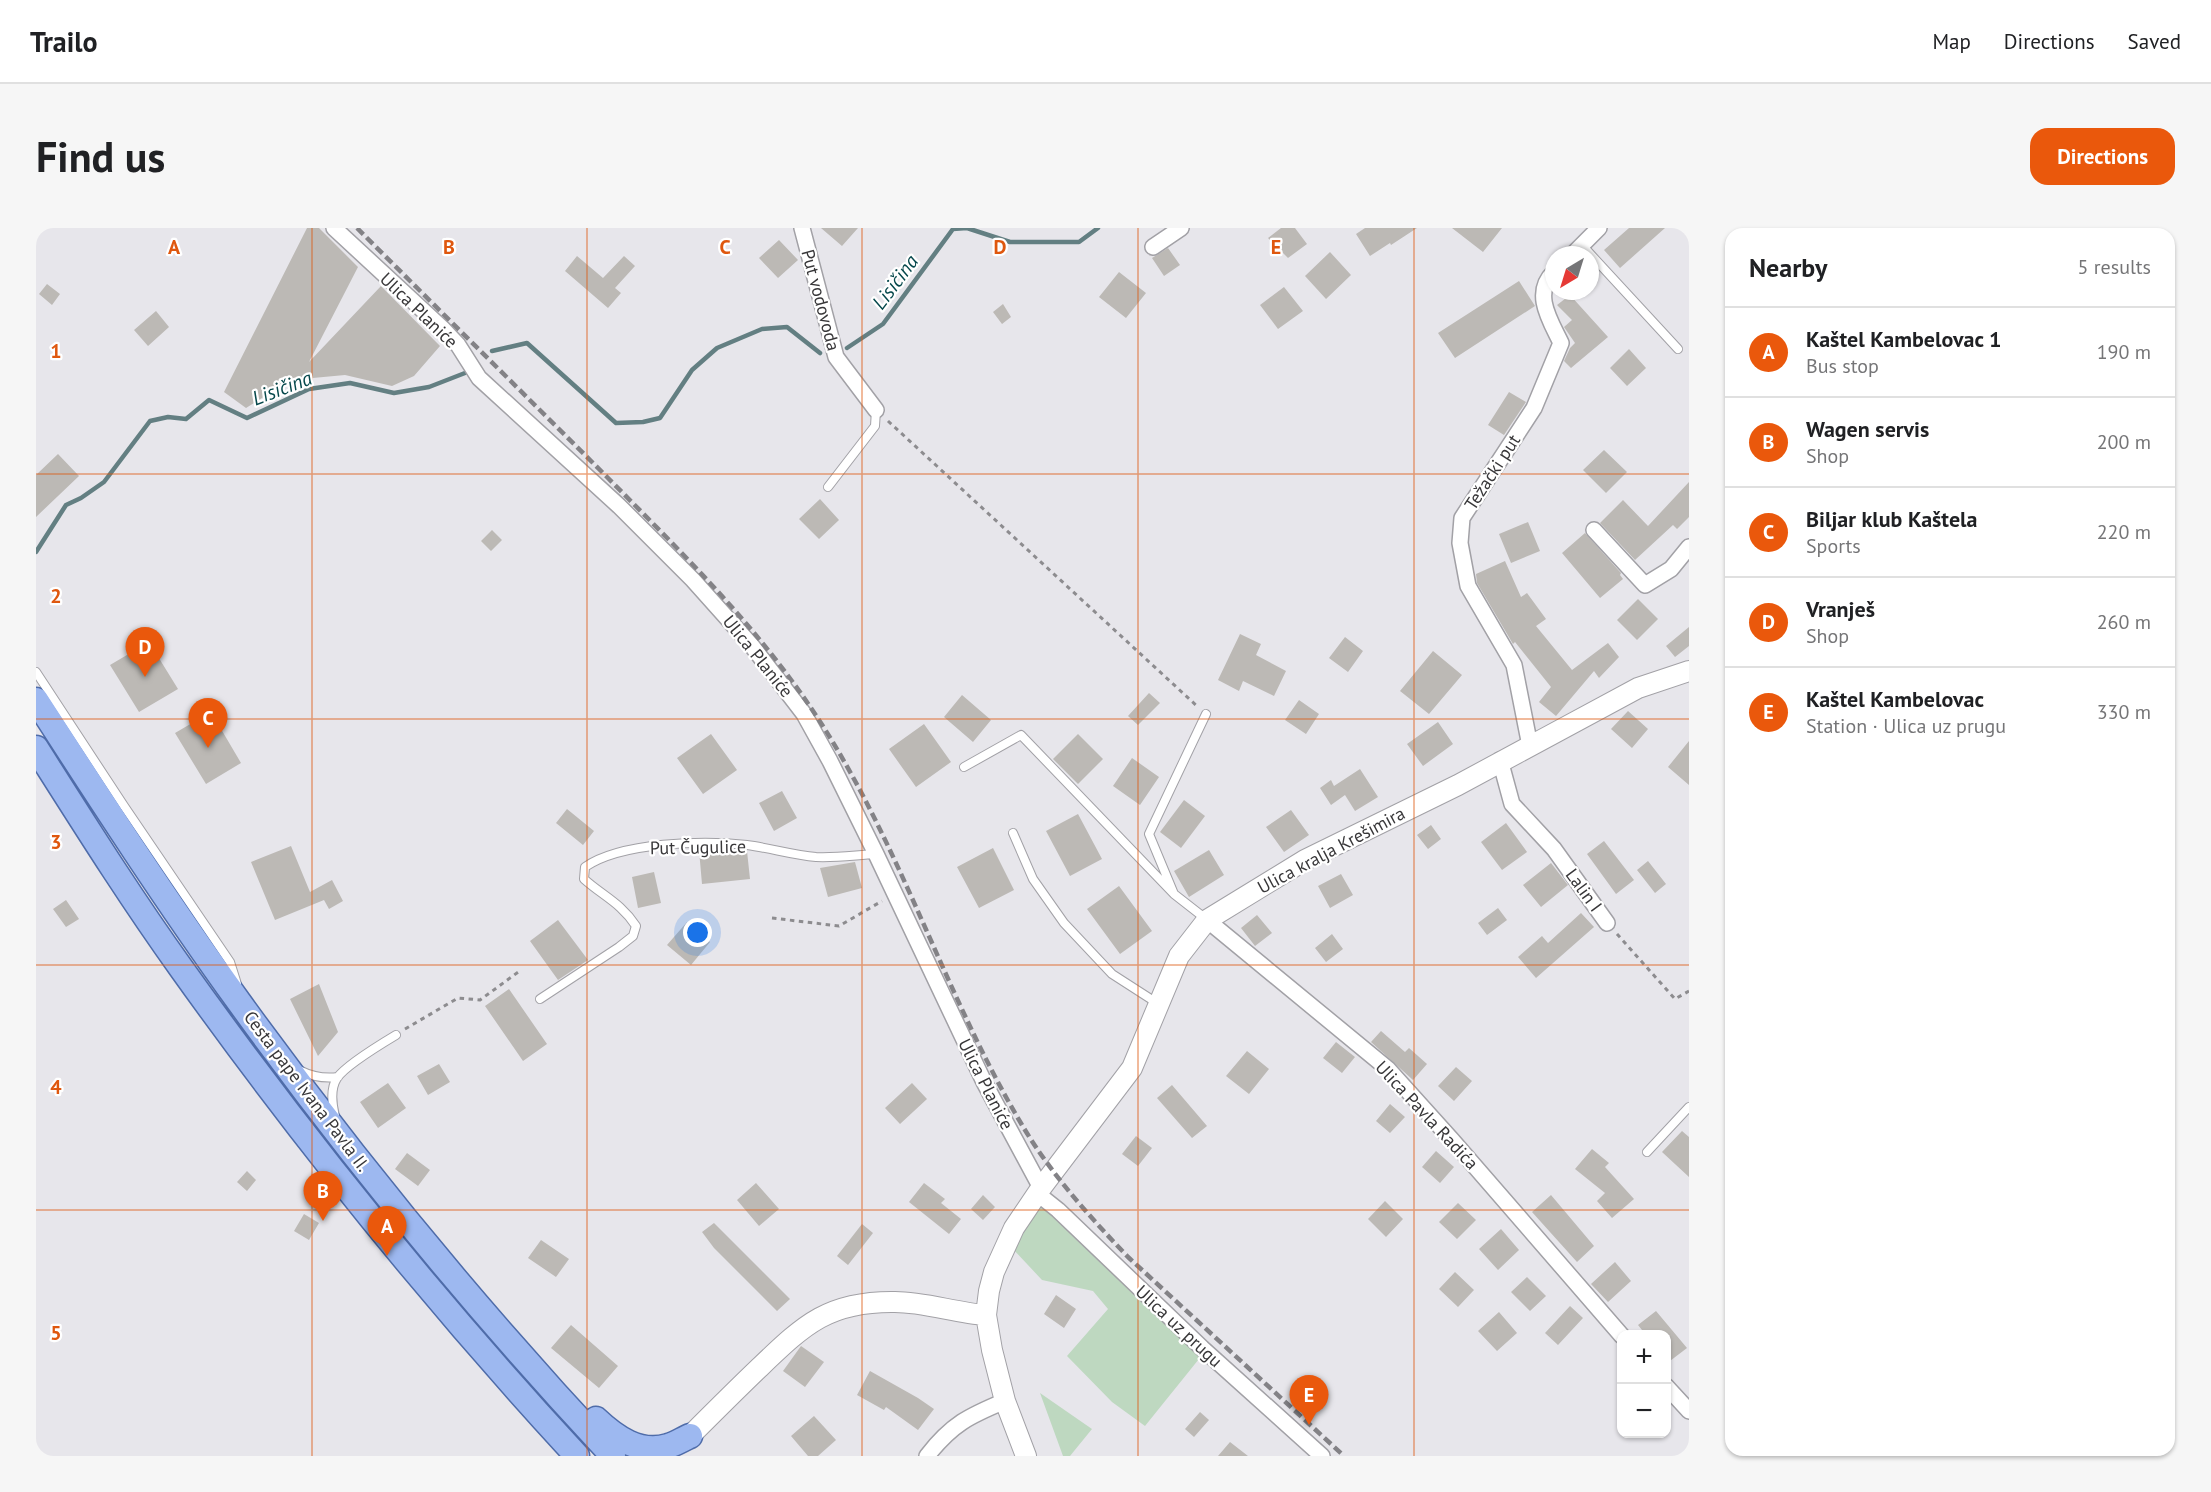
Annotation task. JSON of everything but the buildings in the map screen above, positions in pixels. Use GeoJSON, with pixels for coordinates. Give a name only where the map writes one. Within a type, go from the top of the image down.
{"type":"FeatureCollection","features":[{"type":"Feature","properties":{"kind":"main road","name":"Cesta pape Ivana Pavla II."},"geometry":{"type":"LineString","coordinates":[[36,700],[151,876],[240,1003],[343,1139],[449,1271],[613,1456]]}},
{"type":"Feature","properties":{"kind":"main road","name":"Cesta pape Ivana Pavla II."},"geometry":{"type":"LineString","coordinates":[[36,748],[180,966],[297,1125],[431,1290],[577,1456]]}},
{"type":"Feature","properties":{"kind":"main road"},"geometry":{"type":"LineString","coordinates":[[562,1401],[591,1413],[620,1439],[635,1446],[652,1448],[685,1446]]}},
{"type":"Feature","properties":{"kind":"main road"},"geometry":{"type":"LineString","coordinates":[[553,1430],[564,1456]]}},
{"type":"Feature","properties":{"kind":"street","name":"Ulica Planiće"},"geometry":{"type":"LineString","coordinates":[[334,228],[442,328],[458,345],[475,371],[619,506],[693,580],[752,646],[804,714],[830,761],[913,929],[974,1062],[1039,1191]]}},
{"type":"Feature","properties":{"kind":"street","name":"Put vodovoda"},"geometry":{"type":"LineString","coordinates":[[802,228],[836,357],[876,410]]}},
{"type":"Feature","properties":{"kind":"street"},"geometry":{"type":"LineString","coordinates":[[1153,247],[1181,228]]}},
{"type":"Feature","properties":{"kind":"street"},"geometry":{"type":"LineString","coordinates":[[1581,246],[1599,228]]}},
{"type":"Feature","properties":{"kind":"street","name":"Težački put"},"geometry":{"type":"LineString","coordinates":[[1530,746],[1515,665],[1468,586],[1460,543],[1462,518],[1534,408],[1561,343],[1543,305],[1545,288]]}},
{"type":"Feature","properties":{"kind":"street"},"geometry":{"type":"LineString","coordinates":[[1594,530],[1645,585],[1671,569],[1689,547]]}},
{"type":"Feature","properties":{"kind":"street","name":"Ulica kralja Krešimira"},"geometry":{"type":"LineString","coordinates":[[1026,1456],[1005,1401],[986,1315],[989,1291],[1002,1251],[1014,1228],[1039,1191],[1132,1068],[1179,956],[1207,920],[1305,860],[1458,785],[1500,760],[1638,688],[1689,671]]}},
{"type":"Feature","properties":{"kind":"street","name":"Lalin I"},"geometry":{"type":"LineString","coordinates":[[1500,760],[1512,804],[1554,849],[1607,923]]}},
{"type":"Feature","properties":{"kind":"street","name":"Ulica Pavla Radića"},"geometry":{"type":"LineString","coordinates":[[1207,920],[1388,1069],[1617,1330]]}},
{"type":"Feature","properties":{"kind":"street","name":"Ulica uz prugu"},"geometry":{"type":"LineString","coordinates":[[1039,1191],[1202,1348],[1322,1456]]}},
{"type":"Feature","properties":{"kind":"street"},"geometry":{"type":"LineString","coordinates":[[685,1446],[797,1331],[825,1315],[850,1306],[872,1302],[898,1302],[986,1315]]}},
{"type":"Feature","properties":{"kind":"street"},"geometry":{"type":"LineString","coordinates":[[1671,1391],[1689,1411]]}},
{"type":"Feature","properties":{"kind":"street"},"geometry":{"type":"LineString","coordinates":[[927,1456],[953,1427],[969,1416],[1005,1401]]}},
{"type":"Feature","properties":{"kind":"lane"},"geometry":{"type":"LineString","coordinates":[[1599,271],[1678,348]]}},
{"type":"Feature","properties":{"kind":"lane"},"geometry":{"type":"LineString","coordinates":[[828,487],[875,426],[876,410]]}},
{"type":"Feature","properties":{"kind":"lane"},"geometry":{"type":"LineString","coordinates":[[36,672],[230,962],[238,987],[240,1003]]}},
{"type":"Feature","properties":{"kind":"lane"},"geometry":{"type":"LineString","coordinates":[[1174,894],[1149,834],[1206,714]]}},
{"type":"Feature","properties":{"kind":"lane"},"geometry":{"type":"LineString","coordinates":[[964,766],[1021,735],[1174,894],[1207,920]]}},
{"type":"Feature","properties":{"kind":"lane"},"geometry":{"type":"LineString","coordinates":[[1013,833],[1033,879],[1064,923],[1112,974],[1159,1004]]}},
{"type":"Feature","properties":{"kind":"lane","name":"Put Čugulice"},"geometry":{"type":"LineString","coordinates":[[540,999],[633,936],[636,926],[629,915],[616,901],[598,892],[584,879],[585,867],[598,858],[650,846],[724,843],[750,845],[790,854],[819,857],[876,854]]}},
{"type":"Feature","properties":{"kind":"lane"},"geometry":{"type":"LineString","coordinates":[[343,1139],[333,1110],[332,1098],[333,1087],[338,1077],[370,1051],[396,1035]]}},
{"type":"Feature","properties":{"kind":"lane"},"geometry":{"type":"LineString","coordinates":[[281,1057],[309,1075],[338,1077]]}},
{"type":"Feature","properties":{"kind":"lane"},"geometry":{"type":"LineString","coordinates":[[1647,1152],[1689,1107]]}},
{"type":"Feature","properties":{"kind":"path"},"geometry":{"type":"LineString","coordinates":[[876,410],[1206,714]]}},
{"type":"Feature","properties":{"kind":"path"},"geometry":{"type":"LineString","coordinates":[[772,918],[839,926],[894,894]]}},
{"type":"Feature","properties":{"kind":"path","name":"Lalin I"},"geometry":{"type":"LineString","coordinates":[[1607,923],[1675,999],[1689,992]]}},
{"type":"Feature","properties":{"kind":"path"},"geometry":{"type":"LineString","coordinates":[[396,1035],[458,998],[480,1000],[521,970]]}},
{"type":"Feature","properties":{"kind":"green space"},"geometry":{"type":"Polygon","coordinates":[[[1043,1207],[1203,1354],[1145,1426],[1112,1402],[1067,1356],[1108,1309],[1093,1291],[1042,1280],[1012,1248],[1039,1208],[1043,1207]]]}},
{"type":"Feature","properties":{"kind":"green space"},"geometry":{"type":"Polygon","coordinates":[[[1040,1393],[1092,1429],[1070,1456],[1063,1456],[1040,1393]]]}},
{"type":"Feature","properties":{"kind":"waterway","name":"Lisičina"},"geometry":{"type":"LineString","coordinates":[[847,348],[883,324],[953,229],[967,228],[1010,242],[1079,242],[1098,228]]}},
{"type":"Feature","properties":{"kind":"waterway"},"geometry":{"type":"LineString","coordinates":[[492,351],[527,343],[616,423],[643,422],[660,418],[692,370],[717,348],[762,329],[787,327],[820,353]]}},
{"type":"Feature","properties":{"kind":"waterway","name":"Lisičina"},"geometry":{"type":"LineString","coordinates":[[36,552],[66,505],[104,482],[150,421],[168,417],[186,419],[209,400],[247,418],[309,389],[350,383],[394,393],[429,387],[465,373]]}},
{"type":"Feature","properties":{"kind":"railway"},"geometry":{"type":"LineString","coordinates":[[357,228],[663,534],[770,652],[817,717],[847,766],[874,816],[994,1075],[1045,1161],[1128,1257],[1344,1456]]}},
{"type":"Feature","properties":{"kind":"place","name":"Vranješ"},"geometry":{"type":"Point","coordinates":[145,677]}},
{"type":"Feature","properties":{"kind":"place","name":"Biljar klub Kaštela"},"geometry":{"type":"Point","coordinates":[208,748]}},
{"type":"Feature","properties":{"kind":"place","name":"Wagen servis"},"geometry":{"type":"Point","coordinates":[323,1221]}},
{"type":"Feature","properties":{"kind":"place","name":"Kaštel Kambelovac 1"},"geometry":{"type":"Point","coordinates":[387,1256]}},
{"type":"Feature","properties":{"kind":"place","name":"Kaštel Kambelovac"},"geometry":{"type":"Point","coordinates":[1309,1425]}}]}
